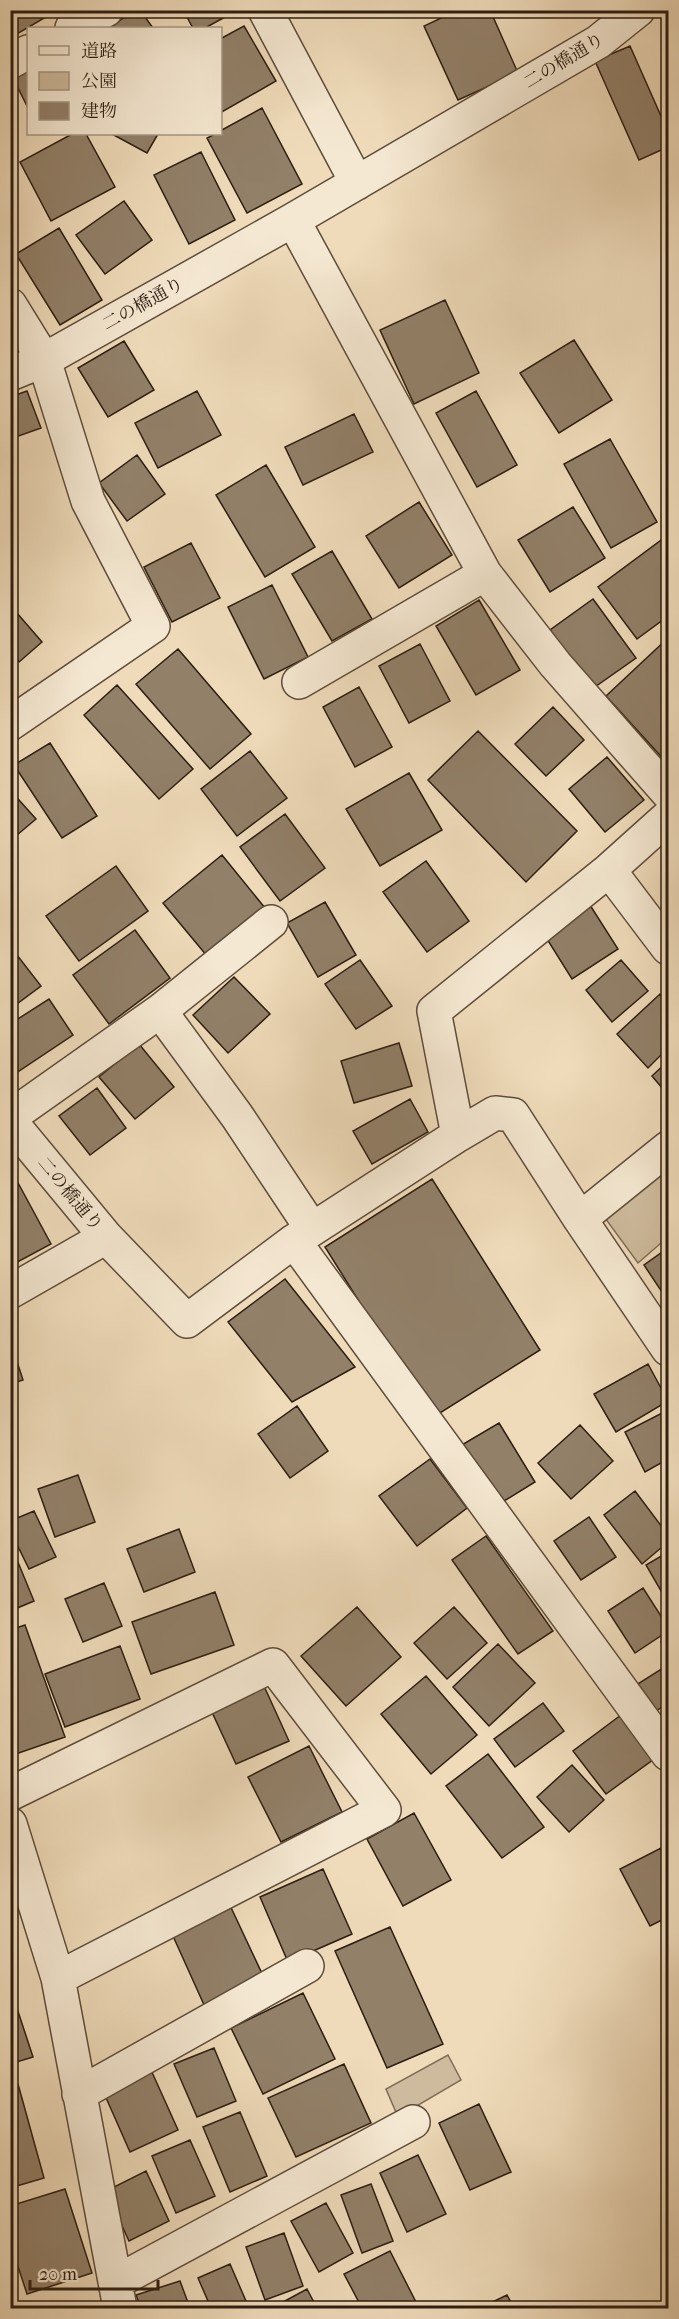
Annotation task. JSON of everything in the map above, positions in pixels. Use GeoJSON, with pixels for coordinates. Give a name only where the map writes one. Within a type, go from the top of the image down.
{"type":"FeatureCollection","features":[{"type":"Feature","properties":{"kind":"street"},"geometry":{"type":"LineString","coordinates":[[74,27],[106,10]]}},
{"type":"Feature","properties":{"kind":"street"},"geometry":{"type":"LineString","coordinates":[[265,10],[357,183]]}},
{"type":"Feature","properties":{"kind":"street","name":"二の橋通り"},"geometry":{"type":"LineString","coordinates":[[10,374],[44,360],[357,183],[598,42],[638,10]]}},
{"type":"Feature","properties":{"kind":"street"},"geometry":{"type":"LineString","coordinates":[[10,62],[27,53]]}},
{"type":"Feature","properties":{"kind":"street"},"geometry":{"type":"LineString","coordinates":[[293,220],[485,574],[555,664],[669,793]]}},
{"type":"Feature","properties":{"kind":"street"},"geometry":{"type":"LineString","coordinates":[[10,305],[44,360],[88,501],[153,626],[10,724]]}},
{"type":"Feature","properties":{"kind":"street"},"geometry":{"type":"LineString","coordinates":[[299,682],[485,574]]}},
{"type":"Feature","properties":{"kind":"street"},"geometry":{"type":"LineString","coordinates":[[458,1135],[434,1011],[609,870],[669,817]]}},
{"type":"Feature","properties":{"kind":"street"},"geometry":{"type":"LineString","coordinates":[[609,870],[669,948]]}},
{"type":"Feature","properties":{"kind":"street"},"geometry":{"type":"LineString","coordinates":[[10,1119],[160,1011],[271,922]]}},
{"type":"Feature","properties":{"kind":"street"},"geometry":{"type":"LineString","coordinates":[[160,1011],[237,1116],[303,1235],[669,1754]]}},
{"type":"Feature","properties":{"kind":"street"},"geometry":{"type":"LineString","coordinates":[[106,1237],[187,1321],[303,1235],[458,1135],[495,1113],[513,1115],[580,1220],[669,1350]]}},
{"type":"Feature","properties":{"kind":"street","name":"二の橋通り"},"geometry":{"type":"LineString","coordinates":[[10,1119],[106,1237],[10,1292]]}},
{"type":"Feature","properties":{"kind":"street"},"geometry":{"type":"LineString","coordinates":[[580,1220],[669,1148]]}},
{"type":"Feature","properties":{"kind":"street"},"geometry":{"type":"LineString","coordinates":[[10,1794],[273,1665],[384,1810],[58,1978]]}},
{"type":"Feature","properties":{"kind":"street"},"geometry":{"type":"LineString","coordinates":[[10,1824],[58,1978],[118,2295],[413,2122]]}},
{"type":"Feature","properties":{"kind":"street"},"geometry":{"type":"LineString","coordinates":[[79,2094],[307,1965]]}},
{"type":"Feature","properties":{"kind":"green space"},"geometry":{"type":"Polygon","coordinates":[[[668,1169],[668,1237],[638,1263],[605,1218],[668,1169]]]}},
{"type":"Feature","properties":{"kind":"green space"},"geometry":{"type":"Polygon","coordinates":[[[448,2055],[461,2080],[398,2117],[386,2089],[448,2055]]]}},
{"type":"Feature","properties":{"kind":"building"},"geometry":{"type":"Polygon","coordinates":[[[10,10],[58,10],[27,27],[10,38],[10,10]]]}},
{"type":"Feature","properties":{"kind":"building"},"geometry":{"type":"Polygon","coordinates":[[[135,10],[140,10],[152,27],[110,27],[135,10]]]}},
{"type":"Feature","properties":{"kind":"building"},"geometry":{"type":"Polygon","coordinates":[[[183,10],[238,10],[207,27],[192,27],[183,10]]]}},
{"type":"Feature","properties":{"kind":"building"},"geometry":{"type":"Polygon","coordinates":[[[458,10],[490,10],[518,73],[458,100],[424,26],[458,10]]]}},
{"type":"Feature","properties":{"kind":"building"},"geometry":{"type":"Polygon","coordinates":[[[668,15],[668,32],[662,18],[668,15]]]}},
{"type":"Feature","properties":{"kind":"building"},"geometry":{"type":"Polygon","coordinates":[[[244,26],[276,81],[222,112],[222,38],[244,26]]]}},
{"type":"Feature","properties":{"kind":"building"},"geometry":{"type":"Polygon","coordinates":[[[630,46],[668,132],[668,147],[639,160],[595,61],[630,46]]]}},
{"type":"Feature","properties":{"kind":"building"},"geometry":{"type":"Polygon","coordinates":[[[27,71],[27,106],[13,78],[27,71]]]}},
{"type":"Feature","properties":{"kind":"building"},"geometry":{"type":"Polygon","coordinates":[[[262,108],[302,184],[247,213],[207,138],[222,135],[222,130],[262,108]]]}},
{"type":"Feature","properties":{"kind":"building"},"geometry":{"type":"Polygon","coordinates":[[[70,135],[87,135],[115,187],[51,221],[20,162],[70,135]]]}},
{"type":"Feature","properties":{"kind":"building"},"geometry":{"type":"Polygon","coordinates":[[[114,135],[157,135],[147,153],[114,135]]]}},
{"type":"Feature","properties":{"kind":"building"},"geometry":{"type":"Polygon","coordinates":[[[201,152],[235,220],[189,244],[154,175],[201,152]]]}},
{"type":"Feature","properties":{"kind":"building"},"geometry":{"type":"Polygon","coordinates":[[[124,201],[152,240],[105,274],[76,235],[124,201]]]}},
{"type":"Feature","properties":{"kind":"building"},"geometry":{"type":"Polygon","coordinates":[[[59,228],[102,300],[60,325],[16,254],[59,228]]]}},
{"type":"Feature","properties":{"kind":"building"},"geometry":{"type":"Polygon","coordinates":[[[445,300],[479,373],[414,404],[380,330],[445,300]]]}},
{"type":"Feature","properties":{"kind":"building"},"geometry":{"type":"Polygon","coordinates":[[[574,340],[612,400],[559,433],[520,373],[574,340]]]}},
{"type":"Feature","properties":{"kind":"building"},"geometry":{"type":"Polygon","coordinates":[[[124,341],[154,390],[108,417],[78,368],[124,341]]]}},
{"type":"Feature","properties":{"kind":"building"},"geometry":{"type":"Polygon","coordinates":[[[27,391],[41,428],[10,439],[10,397],[27,391]]]}},
{"type":"Feature","properties":{"kind":"building"},"geometry":{"type":"Polygon","coordinates":[[[197,391],[221,435],[158,468],[135,423],[197,391]]]}},
{"type":"Feature","properties":{"kind":"building"},"geometry":{"type":"Polygon","coordinates":[[[476,391],[517,465],[477,487],[436,413],[476,391]]]}},
{"type":"Feature","properties":{"kind":"building"},"geometry":{"type":"Polygon","coordinates":[[[354,414],[373,452],[303,485],[285,447],[354,414]]]}},
{"type":"Feature","properties":{"kind":"building"},"geometry":{"type":"Polygon","coordinates":[[[610,439],[657,522],[611,548],[564,464],[610,439]]]}},
{"type":"Feature","properties":{"kind":"building"},"geometry":{"type":"Polygon","coordinates":[[[137,455],[165,494],[127,521],[99,483],[137,455]]]}},
{"type":"Feature","properties":{"kind":"building"},"geometry":{"type":"Polygon","coordinates":[[[266,465],[315,547],[265,577],[216,495],[266,465]]]}},
{"type":"Feature","properties":{"kind":"building"},"geometry":{"type":"Polygon","coordinates":[[[419,502],[452,555],[399,588],[366,536],[419,502]]]}},
{"type":"Feature","properties":{"kind":"building"},"geometry":{"type":"Polygon","coordinates":[[[573,507],[605,558],[550,592],[518,540],[573,507]]]}},
{"type":"Feature","properties":{"kind":"building"},"geometry":{"type":"Polygon","coordinates":[[[668,535],[668,616],[637,639],[598,587],[668,535]]]}},
{"type":"Feature","properties":{"kind":"building"},"geometry":{"type":"Polygon","coordinates":[[[191,543],[220,598],[172,622],[144,567],[191,543]]]}},
{"type":"Feature","properties":{"kind":"building"},"geometry":{"type":"Polygon","coordinates":[[[332,551],[372,619],[332,641],[292,574],[332,551]]]}},
{"type":"Feature","properties":{"kind":"building"},"geometry":{"type":"Polygon","coordinates":[[[272,585],[308,657],[264,679],[228,607],[272,585]]]}},
{"type":"Feature","properties":{"kind":"building"},"geometry":{"type":"Polygon","coordinates":[[[593,599],[636,658],[592,689],[550,630],[593,599]]]}},
{"type":"Feature","properties":{"kind":"building"},"geometry":{"type":"Polygon","coordinates":[[[479,600],[520,670],[476,695],[436,626],[479,600]]]}},
{"type":"Feature","properties":{"kind":"building"},"geometry":{"type":"Polygon","coordinates":[[[10,605],[42,642],[19,662],[10,652],[10,605]]]}},
{"type":"Feature","properties":{"kind":"building"},"geometry":{"type":"Polygon","coordinates":[[[668,638],[668,764],[606,696],[668,638]]]}},
{"type":"Feature","properties":{"kind":"building"},"geometry":{"type":"Polygon","coordinates":[[[420,644],[450,701],[409,723],[379,666],[420,644]]]}},
{"type":"Feature","properties":{"kind":"building"},"geometry":{"type":"Polygon","coordinates":[[[178,649],[251,734],[210,769],[136,684],[178,649]]]}},
{"type":"Feature","properties":{"kind":"building"},"geometry":{"type":"Polygon","coordinates":[[[117,685],[193,769],[159,799],[84,715],[117,685]]]}},
{"type":"Feature","properties":{"kind":"building"},"geometry":{"type":"Polygon","coordinates":[[[359,687],[392,747],[355,767],[323,707],[359,687]]]}},
{"type":"Feature","properties":{"kind":"building"},"geometry":{"type":"Polygon","coordinates":[[[553,707],[584,740],[546,776],[515,744],[553,707]]]}},
{"type":"Feature","properties":{"kind":"building"},"geometry":{"type":"Polygon","coordinates":[[[478,731],[577,831],[526,882],[428,780],[478,731]]]}},
{"type":"Feature","properties":{"kind":"building"},"geometry":{"type":"Polygon","coordinates":[[[50,743],[97,816],[62,838],[14,765],[50,743]]]}},
{"type":"Feature","properties":{"kind":"building"},"geometry":{"type":"Polygon","coordinates":[[[250,751],[287,798],[237,836],[201,789],[250,751]]]}},
{"type":"Feature","properties":{"kind":"building"},"geometry":{"type":"Polygon","coordinates":[[[607,757],[644,800],[605,832],[569,789],[607,757]]]}},
{"type":"Feature","properties":{"kind":"building"},"geometry":{"type":"Polygon","coordinates":[[[409,773],[442,830],[380,866],[346,809],[409,773]]]}},
{"type":"Feature","properties":{"kind":"building"},"geometry":{"type":"Polygon","coordinates":[[[10,790],[36,819],[10,841],[10,790]]]}},
{"type":"Feature","properties":{"kind":"building"},"geometry":{"type":"Polygon","coordinates":[[[285,814],[325,868],[280,901],[240,847],[285,814]]]}},
{"type":"Feature","properties":{"kind":"building"},"geometry":{"type":"Polygon","coordinates":[[[222,855],[265,908],[207,956],[163,903],[222,855]]]}},
{"type":"Feature","properties":{"kind":"building"},"geometry":{"type":"Polygon","coordinates":[[[426,861],[469,921],[427,952],[383,892],[426,861]]]}},
{"type":"Feature","properties":{"kind":"building"},"geometry":{"type":"Polygon","coordinates":[[[116,866],[148,911],[79,961],[46,916],[116,866]]]}},
{"type":"Feature","properties":{"kind":"building"},"geometry":{"type":"Polygon","coordinates":[[[325,902],[356,955],[318,977],[287,923],[325,902]]]}},
{"type":"Feature","properties":{"kind":"building"},"geometry":{"type":"Polygon","coordinates":[[[588,902],[618,949],[572,979],[542,931],[588,902]]]}},
{"type":"Feature","properties":{"kind":"building"},"geometry":{"type":"Polygon","coordinates":[[[135,930],[170,978],[109,1024],[73,975],[135,930]]]}},
{"type":"Feature","properties":{"kind":"building"},"geometry":{"type":"Polygon","coordinates":[[[10,946],[41,986],[10,1009],[10,946]]]}},
{"type":"Feature","properties":{"kind":"building"},"geometry":{"type":"Polygon","coordinates":[[[360,960],[392,1006],[356,1029],[325,984],[360,960]]]}},
{"type":"Feature","properties":{"kind":"building"},"geometry":{"type":"Polygon","coordinates":[[[621,960],[648,991],[612,1022],[586,990],[621,960]]]}},
{"type":"Feature","properties":{"kind":"building"},"geometry":{"type":"Polygon","coordinates":[[[234,977],[270,1014],[228,1053],[193,1015],[234,977]]]}},
{"type":"Feature","properties":{"kind":"building"},"geometry":{"type":"Polygon","coordinates":[[[660,994],[668,1003],[668,1048],[648,1068],[617,1034],[660,994]]]}},
{"type":"Feature","properties":{"kind":"building"},"geometry":{"type":"Polygon","coordinates":[[[49,999],[73,1035],[10,1077],[10,1024],[49,999]]]}},
{"type":"Feature","properties":{"kind":"building"},"geometry":{"type":"Polygon","coordinates":[[[399,1043],[412,1086],[354,1103],[341,1061],[399,1043]]]}},
{"type":"Feature","properties":{"kind":"building"},"geometry":{"type":"Polygon","coordinates":[[[139,1044],[174,1087],[135,1119],[99,1077],[139,1044]]]}},
{"type":"Feature","properties":{"kind":"building"},"geometry":{"type":"Polygon","coordinates":[[[668,1061],[668,1095],[652,1076],[668,1061]]]}},
{"type":"Feature","properties":{"kind":"building"},"geometry":{"type":"Polygon","coordinates":[[[97,1088],[126,1128],[90,1155],[59,1116],[97,1088]]]}},
{"type":"Feature","properties":{"kind":"building"},"geometry":{"type":"Polygon","coordinates":[[[410,1099],[428,1132],[372,1164],[353,1131],[410,1099]]]}},
{"type":"Feature","properties":{"kind":"building"},"geometry":{"type":"Polygon","coordinates":[[[10,1168],[51,1244],[10,1266],[10,1168]]]}},
{"type":"Feature","properties":{"kind":"building"},"geometry":{"type":"Polygon","coordinates":[[[432,1179],[540,1350],[432,1418],[325,1247],[432,1179]]]}},
{"type":"Feature","properties":{"kind":"building"},"geometry":{"type":"Polygon","coordinates":[[[668,1248],[668,1301],[644,1265],[668,1248]]]}},
{"type":"Feature","properties":{"kind":"building"},"geometry":{"type":"Polygon","coordinates":[[[285,1279],[355,1367],[292,1402],[228,1322],[285,1279]]]}},
{"type":"Feature","properties":{"kind":"building"},"geometry":{"type":"Polygon","coordinates":[[[10,1340],[23,1380],[10,1384],[10,1340]]]}},
{"type":"Feature","properties":{"kind":"building"},"geometry":{"type":"Polygon","coordinates":[[[648,1364],[668,1401],[616,1432],[594,1394],[648,1364]]]}},
{"type":"Feature","properties":{"kind":"building"},"geometry":{"type":"Polygon","coordinates":[[[297,1406],[328,1451],[290,1478],[258,1434],[297,1406]]]}},
{"type":"Feature","properties":{"kind":"building"},"geometry":{"type":"Polygon","coordinates":[[[668,1410],[668,1459],[645,1472],[625,1432],[668,1410]]]}},
{"type":"Feature","properties":{"kind":"building"},"geometry":{"type":"Polygon","coordinates":[[[499,1423],[535,1482],[496,1506],[460,1446],[499,1423]]]}},
{"type":"Feature","properties":{"kind":"building"},"geometry":{"type":"Polygon","coordinates":[[[580,1425],[613,1461],[571,1499],[538,1463],[580,1425]]]}},
{"type":"Feature","properties":{"kind":"building"},"geometry":{"type":"Polygon","coordinates":[[[430,1459],[467,1508],[417,1546],[379,1496],[430,1459]]]}},
{"type":"Feature","properties":{"kind":"building"},"geometry":{"type":"Polygon","coordinates":[[[78,1475],[95,1522],[55,1537],[38,1489],[78,1475]]]}},
{"type":"Feature","properties":{"kind":"building"},"geometry":{"type":"Polygon","coordinates":[[[635,1491],[668,1535],[668,1542],[642,1564],[604,1515],[635,1491]]]}},
{"type":"Feature","properties":{"kind":"building"},"geometry":{"type":"Polygon","coordinates":[[[34,1511],[56,1557],[29,1569],[10,1530],[10,1521],[34,1511]]]}},
{"type":"Feature","properties":{"kind":"building"},"geometry":{"type":"Polygon","coordinates":[[[589,1517],[616,1557],[581,1580],[554,1541],[589,1517]]]}},
{"type":"Feature","properties":{"kind":"building"},"geometry":{"type":"Polygon","coordinates":[[[179,1529],[195,1572],[144,1592],[127,1549],[179,1529]]]}},
{"type":"Feature","properties":{"kind":"building"},"geometry":{"type":"Polygon","coordinates":[[[486,1536],[553,1631],[518,1654],[452,1560],[486,1536]]]}},
{"type":"Feature","properties":{"kind":"building"},"geometry":{"type":"Polygon","coordinates":[[[668,1552],[668,1603],[646,1565],[668,1552]]]}},
{"type":"Feature","properties":{"kind":"building"},"geometry":{"type":"Polygon","coordinates":[[[15,1555],[34,1601],[10,1611],[10,1557],[15,1555]]]}},
{"type":"Feature","properties":{"kind":"building"},"geometry":{"type":"Polygon","coordinates":[[[104,1583],[122,1626],[83,1642],[65,1599],[104,1583]]]}},
{"type":"Feature","properties":{"kind":"building"},"geometry":{"type":"Polygon","coordinates":[[[643,1588],[668,1627],[668,1631],[635,1653],[608,1611],[643,1588]]]}},
{"type":"Feature","properties":{"kind":"building"},"geometry":{"type":"Polygon","coordinates":[[[215,1592],[234,1645],[151,1674],[132,1622],[215,1592]]]}},
{"type":"Feature","properties":{"kind":"building"},"geometry":{"type":"Polygon","coordinates":[[[357,1607],[401,1657],[346,1706],[301,1656],[357,1607]]]}},
{"type":"Feature","properties":{"kind":"building"},"geometry":{"type":"Polygon","coordinates":[[[454,1607],[487,1643],[447,1679],[414,1643],[454,1607]]]}},
{"type":"Feature","properties":{"kind":"building"},"geometry":{"type":"Polygon","coordinates":[[[25,1625],[65,1737],[10,1756],[10,1630],[25,1625]]]}},
{"type":"Feature","properties":{"kind":"building"},"geometry":{"type":"Polygon","coordinates":[[[668,1637],[668,1653],[661,1642],[668,1637]]]}},
{"type":"Feature","properties":{"kind":"building"},"geometry":{"type":"Polygon","coordinates":[[[498,1644],[535,1683],[489,1726],[453,1687],[498,1644]]]}},
{"type":"Feature","properties":{"kind":"building"},"geometry":{"type":"Polygon","coordinates":[[[120,1646],[140,1699],[65,1727],[45,1674],[120,1646]]]}},
{"type":"Feature","properties":{"kind":"building"},"geometry":{"type":"Polygon","coordinates":[[[663,1668],[668,1677],[668,1703],[650,1715],[633,1687],[663,1668]]]}},
{"type":"Feature","properties":{"kind":"building"},"geometry":{"type":"Polygon","coordinates":[[[426,1676],[477,1735],[431,1774],[381,1714],[426,1676]]]}},
{"type":"Feature","properties":{"kind":"building"},"geometry":{"type":"Polygon","coordinates":[[[264,1686],[289,1741],[236,1764],[211,1710],[264,1686]]]}},
{"type":"Feature","properties":{"kind":"building"},"geometry":{"type":"Polygon","coordinates":[[[543,1703],[564,1731],[515,1767],[494,1739],[543,1703]]]}},
{"type":"Feature","properties":{"kind":"building"},"geometry":{"type":"Polygon","coordinates":[[[621,1715],[654,1759],[606,1794],[573,1751],[621,1715]]]}},
{"type":"Feature","properties":{"kind":"building"},"geometry":{"type":"Polygon","coordinates":[[[309,1746],[342,1812],[281,1842],[248,1777],[309,1746]]]}},
{"type":"Feature","properties":{"kind":"building"},"geometry":{"type":"Polygon","coordinates":[[[488,1754],[544,1827],[502,1858],[446,1786],[488,1754]]]}},
{"type":"Feature","properties":{"kind":"building"},"geometry":{"type":"Polygon","coordinates":[[[572,1765],[604,1800],[569,1832],[537,1797],[572,1765]]]}},
{"type":"Feature","properties":{"kind":"building"},"geometry":{"type":"Polygon","coordinates":[[[414,1813],[451,1880],[403,1906],[367,1839],[414,1813]]]}},
{"type":"Feature","properties":{"kind":"building"},"geometry":{"type":"Polygon","coordinates":[[[661,1848],[668,1863],[668,1917],[650,1926],[620,1869],[661,1848]]]}},
{"type":"Feature","properties":{"kind":"building"},"geometry":{"type":"Polygon","coordinates":[[[323,1869],[352,1934],[288,1962],[260,1897],[323,1869]]]}},
{"type":"Feature","properties":{"kind":"building"},"geometry":{"type":"Polygon","coordinates":[[[227,1899],[265,1980],[205,2007],[168,1925],[227,1899]]]}},
{"type":"Feature","properties":{"kind":"building"},"geometry":{"type":"Polygon","coordinates":[[[390,1927],[443,2044],[387,2068],[335,1951],[390,1927]]]}},
{"type":"Feature","properties":{"kind":"building"},"geometry":{"type":"Polygon","coordinates":[[[10,1987],[33,2057],[10,2064],[10,1987]]]}},
{"type":"Feature","properties":{"kind":"building"},"geometry":{"type":"Polygon","coordinates":[[[303,1993],[335,2059],[263,2094],[231,2028],[303,1993]]]}},
{"type":"Feature","properties":{"kind":"building"},"geometry":{"type":"Polygon","coordinates":[[[214,2048],[236,2101],[197,2117],[174,2064],[214,2048]]]}},
{"type":"Feature","properties":{"kind":"building"},"geometry":{"type":"Polygon","coordinates":[[[344,2064],[371,2123],[296,2157],[268,2098],[344,2064]]]}},
{"type":"Feature","properties":{"kind":"building"},"geometry":{"type":"Polygon","coordinates":[[[151,2070],[178,2130],[130,2152],[103,2091],[151,2070]]]}},
{"type":"Feature","properties":{"kind":"building"},"geometry":{"type":"Polygon","coordinates":[[[18,2084],[44,2178],[10,2188],[10,2086],[18,2084]]]}},
{"type":"Feature","properties":{"kind":"building"},"geometry":{"type":"Polygon","coordinates":[[[479,2104],[511,2172],[470,2190],[439,2123],[479,2104]]]}},
{"type":"Feature","properties":{"kind":"building"},"geometry":{"type":"Polygon","coordinates":[[[240,2112],[267,2176],[230,2192],[203,2127],[240,2112]]]}},
{"type":"Feature","properties":{"kind":"building"},"geometry":{"type":"Polygon","coordinates":[[[190,2140],[215,2196],[176,2213],[152,2156],[190,2140]]]}},
{"type":"Feature","properties":{"kind":"building"},"geometry":{"type":"Polygon","coordinates":[[[418,2155],[446,2214],[407,2232],[380,2173],[418,2155]]]}},
{"type":"Feature","properties":{"kind":"building"},"geometry":{"type":"Polygon","coordinates":[[[146,2171],[169,2221],[129,2241],[106,2191],[146,2171]]]}},
{"type":"Feature","properties":{"kind":"building"},"geometry":{"type":"Polygon","coordinates":[[[371,2184],[393,2241],[362,2253],[341,2195],[371,2184]]]}},
{"type":"Feature","properties":{"kind":"building"},"geometry":{"type":"Polygon","coordinates":[[[65,2189],[92,2273],[27,2294],[10,2242],[10,2206],[65,2189]]]}},
{"type":"Feature","properties":{"kind":"building"},"geometry":{"type":"Polygon","coordinates":[[[326,2203],[353,2253],[319,2272],[291,2221],[326,2203]]]}},
{"type":"Feature","properties":{"kind":"building"},"geometry":{"type":"Polygon","coordinates":[[[284,2233],[303,2286],[265,2300],[246,2247],[284,2233]]]}},
{"type":"Feature","properties":{"kind":"building"},"geometry":{"type":"Polygon","coordinates":[[[390,2251],[419,2308],[362,2308],[344,2274],[390,2251]]]}},
{"type":"Feature","properties":{"kind":"building"},"geometry":{"type":"Polygon","coordinates":[[[230,2264],[249,2308],[211,2308],[198,2278],[230,2264]]]}},
{"type":"Feature","properties":{"kind":"building"},"geometry":{"type":"Polygon","coordinates":[[[180,2281],[190,2308],[141,2308],[136,2295],[180,2281]]]}},
{"type":"Feature","properties":{"kind":"building"},"geometry":{"type":"Polygon","coordinates":[[[307,2289],[317,2308],[272,2308],[307,2289]]]}},
{"type":"Feature","properties":{"kind":"building"},"geometry":{"type":"Polygon","coordinates":[[[507,2295],[514,2308],[480,2308],[507,2295]]]}}]}
